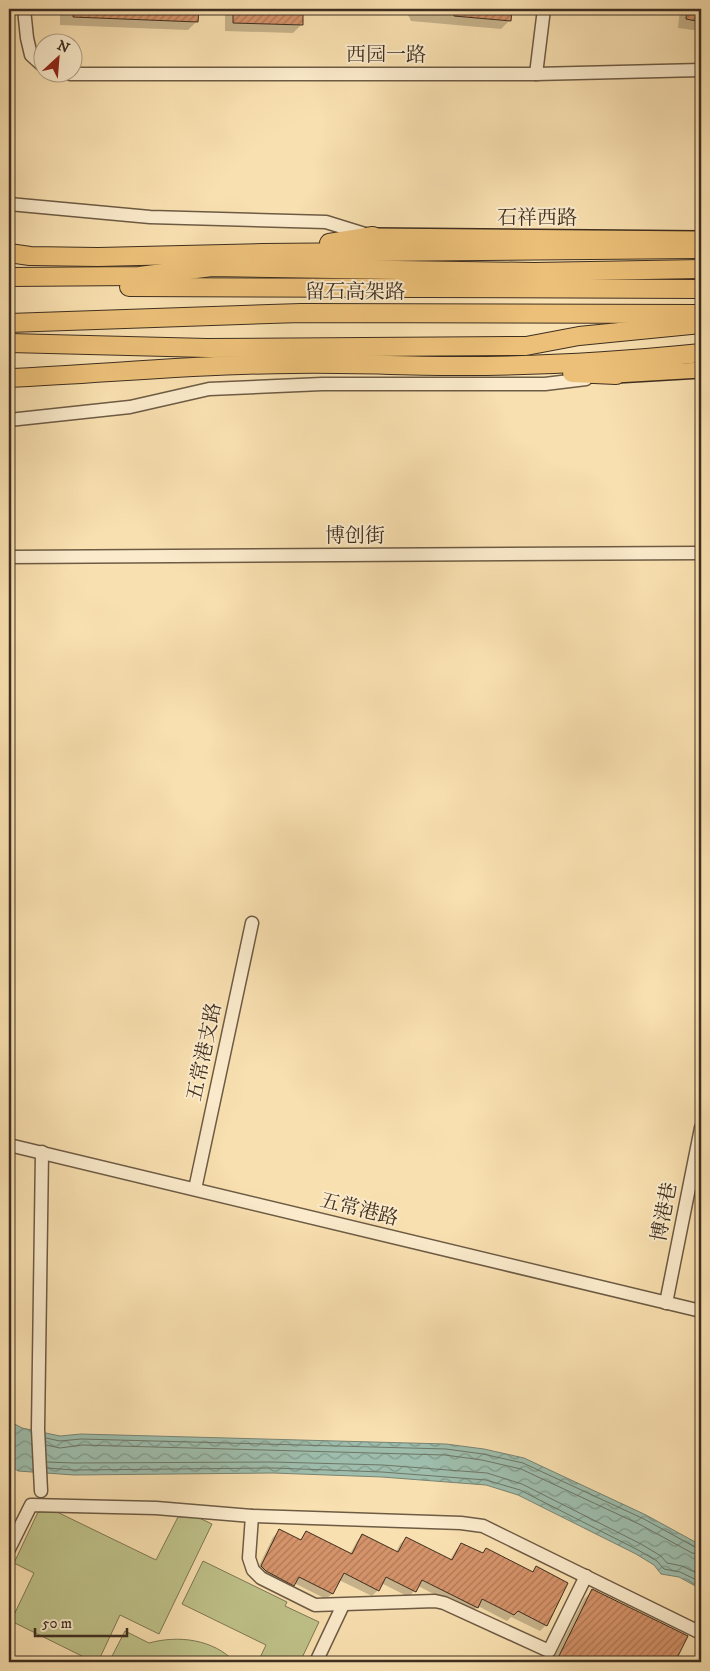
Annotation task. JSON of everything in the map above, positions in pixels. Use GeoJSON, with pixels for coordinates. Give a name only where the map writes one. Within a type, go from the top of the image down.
{"type":"FeatureCollection","features":[{"type":"Feature","properties":{"kind":"highway"},"geometry":{"type":"LineString","coordinates":[[263,253],[373,236]]}},
{"type":"Feature","properties":{"kind":"highway"},"geometry":{"type":"LineString","coordinates":[[9,253],[30,256],[98,257],[263,253],[701,249]]}},
{"type":"Feature","properties":{"kind":"highway"},"geometry":{"type":"LineString","coordinates":[[9,277],[139,276],[212,267],[534,272],[701,269]]}},
{"type":"Feature","properties":{"kind":"highway","name":"留石高架路"},"geometry":{"type":"LineString","coordinates":[[9,286],[701,289]]}},
{"type":"Feature","properties":{"kind":"highway","name":"留石高架路"},"geometry":{"type":"LineString","coordinates":[[9,323],[301,313],[701,314]]}},
{"type":"Feature","properties":{"kind":"highway"},"geometry":{"type":"LineString","coordinates":[[9,343],[207,348],[526,346],[579,336],[701,324]]}},
{"type":"Feature","properties":{"kind":"highway"},"geometry":{"type":"LineString","coordinates":[[9,378],[93,374],[185,366],[292,364],[465,366],[620,361],[701,353]]}},
{"type":"Feature","properties":{"kind":"highway"},"geometry":{"type":"LineString","coordinates":[[465,366],[616,375]]}},
{"type":"Feature","properties":{"kind":"main road","name":"石祥西路"},"geometry":{"type":"LineString","coordinates":[[373,236],[701,239]]}},
{"type":"Feature","properties":{"kind":"main road"},"geometry":{"type":"LineString","coordinates":[[616,375],[701,370]]}},
{"type":"Feature","properties":{"kind":"street"},"geometry":{"type":"LineString","coordinates":[[24,9],[26,38],[32,56]]}},
{"type":"Feature","properties":{"kind":"street"},"geometry":{"type":"LineString","coordinates":[[536,74],[544,9]]}},
{"type":"Feature","properties":{"kind":"street","name":"西园一路"},"geometry":{"type":"LineString","coordinates":[[82,73],[536,74],[701,70]]}},
{"type":"Feature","properties":{"kind":"street"},"geometry":{"type":"LineString","coordinates":[[9,204],[150,217],[326,222],[373,236]]}},
{"type":"Feature","properties":{"kind":"street"},"geometry":{"type":"LineString","coordinates":[[10,420],[130,407],[209,389],[322,384],[545,384],[616,375]]}},
{"type":"Feature","properties":{"kind":"street","name":"博创街"},"geometry":{"type":"LineString","coordinates":[[9,557],[701,553]]}},
{"type":"Feature","properties":{"kind":"street","name":"五常港支路"},"geometry":{"type":"LineString","coordinates":[[195,1189],[252,923]]}},
{"type":"Feature","properties":{"kind":"street","name":"博港巷"},"geometry":{"type":"LineString","coordinates":[[666,1303],[701,1128]]}},
{"type":"Feature","properties":{"kind":"street","name":"五常港路"},"geometry":{"type":"LineString","coordinates":[[9,1145],[701,1311]]}},
{"type":"Feature","properties":{"kind":"street"},"geometry":{"type":"LineString","coordinates":[[40,1491],[38,1429],[42,1152]]}},
{"type":"Feature","properties":{"kind":"street"},"geometry":{"type":"LineString","coordinates":[[9,1549],[30,1505],[156,1508],[252,1516],[426,1521],[483,1526],[701,1633]]}},
{"type":"Feature","properties":{"kind":"street"},"geometry":{"type":"LineString","coordinates":[[252,1516],[249,1558],[253,1570],[261,1578],[315,1605],[444,1602],[549,1651],[586,1576]]}},
{"type":"Feature","properties":{"kind":"street"},"geometry":{"type":"LineString","coordinates":[[316,1662],[343,1605]]}},
{"type":"Feature","properties":{"kind":"green space"},"geometry":{"type":"Polygon","coordinates":[[[38,1512],[57,1512],[156,1560],[178,1517],[195,1516],[212,1524],[159,1634],[120,1615],[98,1662],[94,1662],[11,1621],[34,1573],[14,1563],[38,1512]]]}},
{"type":"Feature","properties":{"kind":"green space"},"geometry":{"type":"Polygon","coordinates":[[[203,1561],[287,1602],[285,1606],[319,1622],[300,1662],[258,1662],[266,1645],[182,1604],[203,1561]]]}},
{"type":"Feature","properties":{"kind":"green space"},"geometry":{"type":"Polygon","coordinates":[[[125,1631],[149,1643],[183,1639],[206,1644],[226,1654],[235,1662],[197,1662],[170,1658],[153,1662],[109,1662],[125,1631]]]}},
{"type":"Feature","properties":{"kind":"water"},"geometry":{"type":"Polygon","coordinates":[[[9,1421],[22,1428],[60,1436],[81,1434],[446,1444],[484,1449],[524,1458],[646,1515],[697,1543],[701,1543],[701,1589],[679,1577],[661,1574],[654,1565],[636,1554],[518,1495],[486,1485],[382,1477],[273,1473],[74,1475],[18,1471],[11,1466],[9,1461],[9,1421]]]}},
{"type":"Feature","properties":{"kind":"building"},"geometry":{"type":"Polygon","coordinates":[[[74,9],[199,9],[198,22],[73,17],[74,9]]]}},
{"type":"Feature","properties":{"kind":"building"},"geometry":{"type":"Polygon","coordinates":[[[233,9],[303,9],[303,25],[233,23],[233,9]]]}},
{"type":"Feature","properties":{"kind":"building"},"geometry":{"type":"Polygon","coordinates":[[[454,9],[512,9],[511,21],[454,16],[454,9]]]}},
{"type":"Feature","properties":{"kind":"building"},"geometry":{"type":"Polygon","coordinates":[[[687,9],[701,9],[701,22],[686,19],[687,9]]]}},
{"type":"Feature","properties":{"kind":"building"},"geometry":{"type":"Polygon","coordinates":[[[279,1529],[301,1540],[306,1531],[352,1554],[362,1534],[398,1552],[406,1537],[452,1560],[461,1543],[483,1553],[486,1548],[533,1572],[536,1566],[568,1583],[547,1626],[518,1611],[514,1615],[482,1599],[478,1608],[422,1580],[416,1592],[386,1577],[379,1591],[344,1573],[333,1594],[299,1577],[294,1586],[266,1571],[261,1566],[279,1529]]]}},
{"type":"Feature","properties":{"kind":"building"},"geometry":{"type":"Polygon","coordinates":[[[592,1589],[688,1636],[675,1662],[556,1662],[592,1589]]]}}]}
